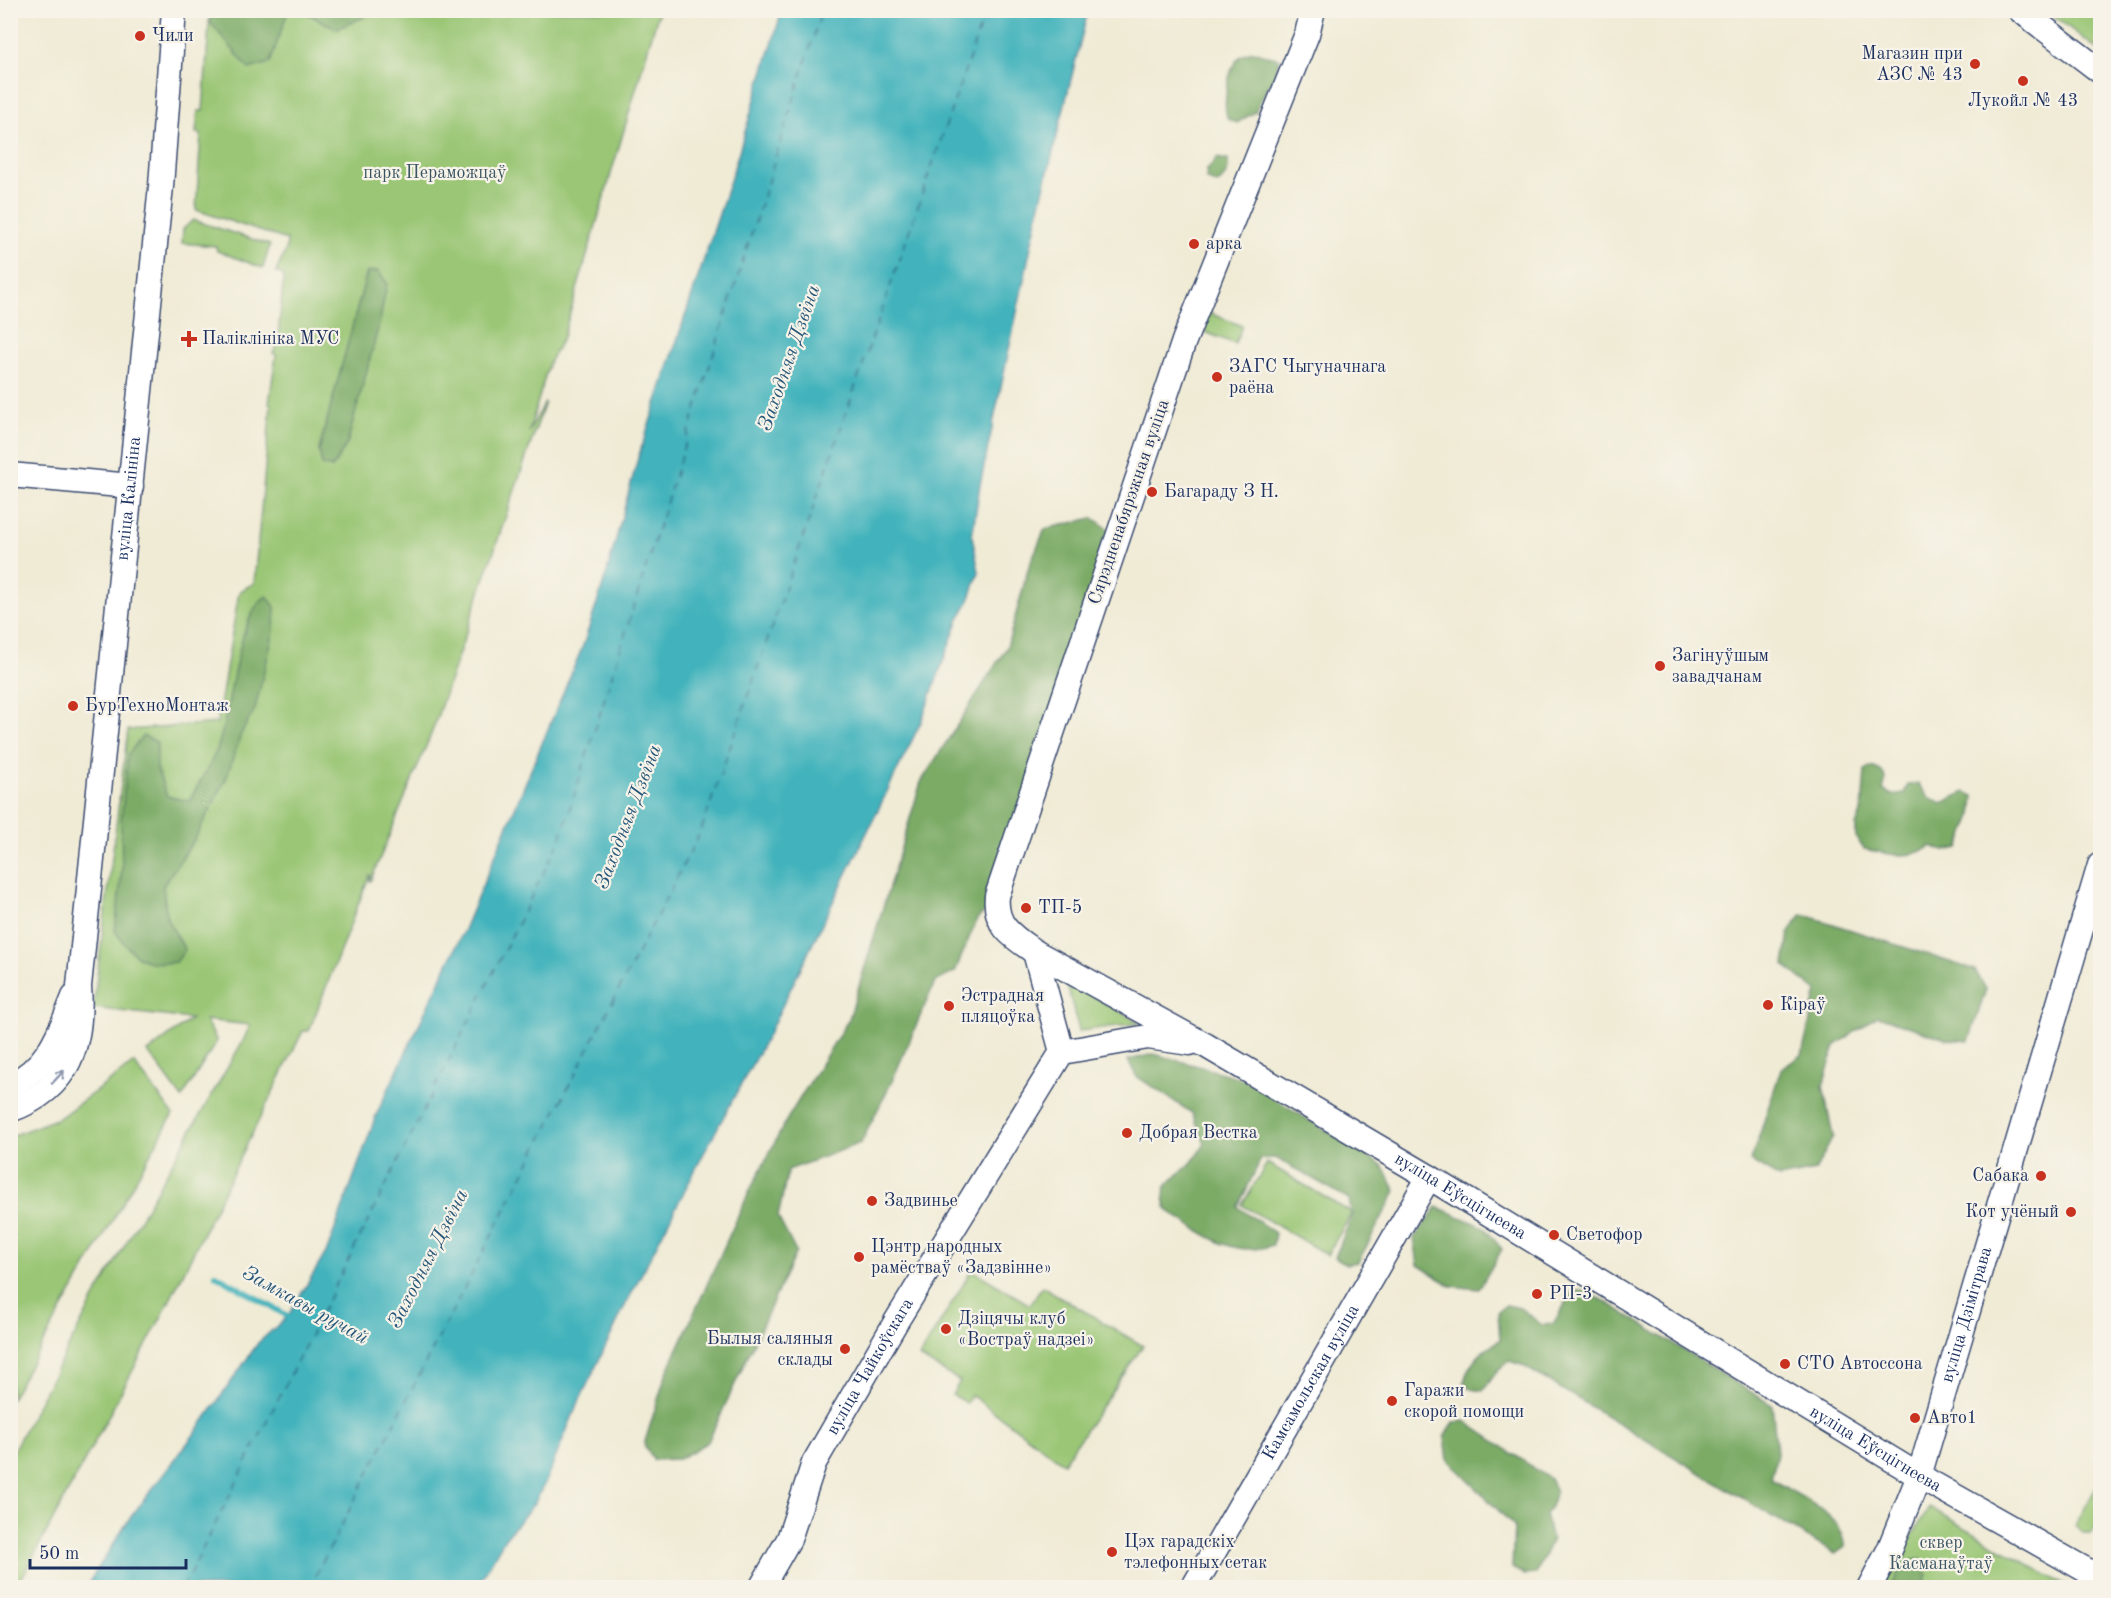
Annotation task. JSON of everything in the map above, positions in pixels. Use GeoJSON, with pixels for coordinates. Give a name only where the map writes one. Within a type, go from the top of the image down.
{"type":"FeatureCollection","features":[{"type":"Feature","properties":{"kind":"street","name":"вуліца Калініна"},"geometry":{"type":"LineString","coordinates":[[10,1110],[38,1096],[66,1069],[78,1035],[81,1016],[79,986],[160,198],[174,10]]}},
{"type":"Feature","properties":{"kind":"street","name":"Сярэдненабярэжная вуліца"},"geometry":{"type":"LineString","coordinates":[[997,896],[1184,341],[1307,34],[1313,10]]}},
{"type":"Feature","properties":{"kind":"street"},"geometry":{"type":"LineString","coordinates":[[2020,10],[2100,71]]}},
{"type":"Feature","properties":{"kind":"street"},"geometry":{"type":"LineString","coordinates":[[10,475],[131,486]]}},
{"type":"Feature","properties":{"kind":"street","name":"вуліца Дзімітрава"},"geometry":{"type":"LineString","coordinates":[[1869,1587],[1889,1550],[1919,1476],[2100,865]]}},
{"type":"Feature","properties":{"kind":"street","name":"вуліца Еўсцігнеева"},"geometry":{"type":"LineString","coordinates":[[997,896],[995,912],[1010,935],[1035,952],[1205,1045],[1429,1177],[1919,1476],[2098,1579]]}},
{"type":"Feature","properties":{"kind":"street"},"geometry":{"type":"LineString","coordinates":[[1035,952],[1062,1052],[1148,1037],[1205,1045]]}},
{"type":"Feature","properties":{"kind":"street","name":"вуліца Калініна"},"geometry":{"type":"LineString","coordinates":[[10,1085],[23,1080],[44,1060],[58,1038],[79,986]]}},
{"type":"Feature","properties":{"kind":"street","name":"вуліца Чайкоўскага"},"geometry":{"type":"LineString","coordinates":[[761,1587],[789,1539],[814,1463],[897,1320],[1062,1052]]}},
{"type":"Feature","properties":{"kind":"street","name":"Камсамольская вуліца"},"geometry":{"type":"LineString","coordinates":[[1193,1587],[1429,1177]]}},
{"type":"Feature","properties":{"kind":"green space"},"geometry":{"type":"Polygon","coordinates":[[[369,10],[365,17],[336,29],[302,11],[369,10]]]}},
{"type":"Feature","properties":{"kind":"green space","name":"парк Пераможцаў"},"geometry":{"type":"Polygon","coordinates":[[[210,11],[659,11],[563,337],[549,363],[529,432],[545,402],[432,732],[370,882],[370,874],[309,1031],[303,1031],[163,1314],[17,1587],[11,1588],[11,1455],[95,1297],[250,1025],[205,1020],[217,1041],[182,1098],[148,1052],[191,1019],[93,1008],[128,730],[217,723],[239,592],[254,583],[271,405],[269,403],[276,355],[273,353],[277,345],[284,276],[276,272],[286,250],[287,240],[196,210],[201,134],[196,133],[198,111],[203,111],[210,11]]]}},
{"type":"Feature","properties":{"kind":"green space"},"geometry":{"type":"Polygon","coordinates":[[[214,11],[288,11],[270,63],[249,69],[209,21],[214,11]]]}},
{"type":"Feature","properties":{"kind":"green space"},"geometry":{"type":"Polygon","coordinates":[[[2047,11],[2100,11],[2100,51],[2047,11]]]}},
{"type":"Feature","properties":{"kind":"green space"},"geometry":{"type":"Polygon","coordinates":[[[1252,51],[1279,59],[1274,81],[1267,88],[1255,112],[1237,123],[1228,119],[1226,113],[1227,87],[1235,63],[1240,57],[1252,51]]]}},
{"type":"Feature","properties":{"kind":"green space"},"geometry":{"type":"Polygon","coordinates":[[[1217,158],[1228,160],[1228,164],[1226,174],[1217,184],[1206,179],[1207,170],[1217,158]]]}},
{"type":"Feature","properties":{"kind":"green space"},"geometry":{"type":"Polygon","coordinates":[[[193,220],[270,245],[263,268],[217,251],[216,246],[182,243],[183,229],[193,220]]]}},
{"type":"Feature","properties":{"kind":"green space"},"geometry":{"type":"Polygon","coordinates":[[[378,271],[387,283],[379,325],[347,444],[332,468],[322,465],[319,450],[367,272],[378,271]]]}},
{"type":"Feature","properties":{"kind":"green space"},"geometry":{"type":"Polygon","coordinates":[[[1207,312],[1242,326],[1235,344],[1200,330],[1207,312]]]}},
{"type":"Feature","properties":{"kind":"green space"},"geometry":{"type":"Polygon","coordinates":[[[1093,518],[1110,530],[989,908],[977,919],[955,972],[935,982],[892,1081],[861,1143],[788,1170],[778,1217],[796,1252],[708,1442],[679,1459],[654,1460],[644,1445],[665,1377],[750,1190],[787,1119],[849,1019],[921,782],[1007,647],[1029,566],[1045,529],[1093,518]]]}},
{"type":"Feature","properties":{"kind":"green space"},"geometry":{"type":"Polygon","coordinates":[[[267,596],[275,607],[274,631],[255,709],[241,734],[226,779],[194,840],[163,886],[167,919],[185,950],[176,962],[147,961],[134,954],[115,931],[122,869],[121,822],[128,754],[143,736],[157,742],[157,769],[167,796],[189,801],[216,752],[248,623],[256,606],[267,596]]]}},
{"type":"Feature","properties":{"kind":"green space"},"geometry":{"type":"Polygon","coordinates":[[[1872,767],[1881,771],[1886,778],[1883,790],[1892,795],[1904,793],[1908,785],[1918,784],[1928,797],[1942,803],[1965,792],[1974,796],[1972,816],[1959,848],[1944,851],[1931,846],[1923,851],[1906,855],[1864,849],[1856,838],[1856,826],[1862,810],[1865,770],[1872,767]]]}},
{"type":"Feature","properties":{"kind":"green space"},"geometry":{"type":"Polygon","coordinates":[[[1802,914],[1975,970],[1986,989],[1969,1041],[1946,1039],[1878,1016],[1835,1046],[1823,1086],[1833,1137],[1815,1171],[1779,1178],[1751,1161],[1781,1069],[1802,1055],[1817,991],[1784,965],[1789,933],[1802,914]]]}},
{"type":"Feature","properties":{"kind":"green space"},"geometry":{"type":"Polygon","coordinates":[[[1066,981],[1141,1023],[1079,1031],[1066,981]]]}},
{"type":"Feature","properties":{"kind":"green space"},"geometry":{"type":"Polygon","coordinates":[[[1154,1054],[1241,1078],[1382,1165],[1396,1191],[1358,1262],[1346,1264],[1335,1257],[1352,1216],[1349,1199],[1276,1158],[1261,1159],[1238,1207],[1275,1233],[1273,1245],[1258,1249],[1230,1246],[1204,1234],[1167,1210],[1164,1195],[1167,1185],[1190,1165],[1205,1144],[1192,1113],[1136,1076],[1128,1060],[1154,1054]]]}},
{"type":"Feature","properties":{"kind":"green space"},"geometry":{"type":"Polygon","coordinates":[[[134,1063],[173,1114],[11,1399],[11,1136],[59,1118],[134,1063]]]}},
{"type":"Feature","properties":{"kind":"green space"},"geometry":{"type":"Polygon","coordinates":[[[1267,1163],[1352,1213],[1327,1255],[1242,1205],[1267,1163]]]}},
{"type":"Feature","properties":{"kind":"green space"},"geometry":{"type":"Polygon","coordinates":[[[1437,1207],[1484,1227],[1502,1249],[1479,1289],[1451,1286],[1418,1265],[1414,1238],[1437,1207]]]}},
{"type":"Feature","properties":{"kind":"green space"},"geometry":{"type":"Polygon","coordinates":[[[972,1270],[1030,1305],[1042,1286],[1143,1346],[1063,1463],[971,1395],[966,1403],[952,1395],[960,1381],[919,1357],[972,1270]]]}},
{"type":"Feature","properties":{"kind":"green space"},"geometry":{"type":"Polygon","coordinates":[[[1573,1291],[1590,1292],[1772,1405],[1777,1453],[1771,1479],[1806,1499],[1829,1516],[1843,1536],[1845,1547],[1835,1554],[1522,1365],[1509,1361],[1498,1370],[1483,1391],[1471,1389],[1464,1382],[1469,1368],[1477,1357],[1500,1340],[1498,1311],[1506,1305],[1520,1308],[1542,1325],[1553,1324],[1573,1291]]]}},
{"type":"Feature","properties":{"kind":"green space"},"geometry":{"type":"Polygon","coordinates":[[[1465,1421],[1550,1479],[1556,1491],[1551,1507],[1545,1514],[1552,1539],[1536,1574],[1525,1575],[1512,1568],[1514,1526],[1448,1460],[1445,1437],[1454,1422],[1465,1421]]]}},
{"type":"Feature","properties":{"kind":"green space"},"geometry":{"type":"Polygon","coordinates":[[[2100,1480],[2100,1523],[2091,1533],[2082,1533],[2075,1526],[2100,1480]]]}},
{"type":"Feature","properties":{"kind":"green space","name":"сквер Касманаўтаў"},"geometry":{"type":"Polygon","coordinates":[[[1929,1507],[2068,1587],[1882,1588],[1929,1507]]]}},
{"type":"Feature","properties":{"kind":"green space"},"geometry":{"type":"Polygon","coordinates":[[[1921,1559],[1927,1574],[1922,1587],[1891,1587],[1906,1561],[1921,1559]]]}},
{"type":"Feature","properties":{"kind":"water","name":"Заходняя Дзвіна"},"geometry":{"type":"Polygon","coordinates":[[[782,11],[1088,11],[1041,200],[980,485],[972,536],[979,572],[969,601],[958,621],[921,722],[769,1033],[624,1308],[576,1408],[545,1483],[533,1505],[505,1538],[477,1587],[86,1587],[130,1518],[199,1428],[258,1343],[288,1316],[327,1251],[377,1113],[463,932],[584,643],[607,572],[638,458],[729,184],[782,11]]]}},
{"type":"Feature","properties":{"kind":"waterway","name":"Замкавы ручай"},"geometry":{"type":"LineString","coordinates":[[216,1275],[293,1319]]}},
{"type":"Feature","properties":{"kind":"ferry route"},"geometry":{"type":"LineString","coordinates":[[183,1588],[560,840],[822,10]]}},
{"type":"Feature","properties":{"kind":"ferry route"},"geometry":{"type":"LineString","coordinates":[[309,1588],[701,831],[986,10]]}},
{"type":"Feature","properties":{"kind":"place","name":"Чили"},"geometry":{"type":"Point","coordinates":[140,36]}},
{"type":"Feature","properties":{"kind":"place","name":"Магазин при АЗС № 43"},"geometry":{"type":"Point","coordinates":[1975,64]}},
{"type":"Feature","properties":{"kind":"place","name":"Лукойл № 43"},"geometry":{"type":"Point","coordinates":[2023,81]}},
{"type":"Feature","properties":{"kind":"place","name":"арка"},"geometry":{"type":"Point","coordinates":[1194,244]}},
{"type":"Feature","properties":{"kind":"place","name":"Паліклініка МУС"},"geometry":{"type":"Point","coordinates":[189,339]}},
{"type":"Feature","properties":{"kind":"place","name":"ЗАГС Чыгуначнага раёна"},"geometry":{"type":"Point","coordinates":[1217,377]}},
{"type":"Feature","properties":{"kind":"place","name":"Багараду З Н."},"geometry":{"type":"Point","coordinates":[1152,492]}},
{"type":"Feature","properties":{"kind":"place","name":"Загінуўшым завадчанам"},"geometry":{"type":"Point","coordinates":[1660,666]}},
{"type":"Feature","properties":{"kind":"place","name":"БурТехноМонтаж"},"geometry":{"type":"Point","coordinates":[73,706]}},
{"type":"Feature","properties":{"kind":"place","name":"ТП-5"},"geometry":{"type":"Point","coordinates":[1026,908]}},
{"type":"Feature","properties":{"kind":"place","name":"Кіраў"},"geometry":{"type":"Point","coordinates":[1768,1005]}},
{"type":"Feature","properties":{"kind":"place","name":"Эстрадная пляцоўка"},"geometry":{"type":"Point","coordinates":[949,1006]}},
{"type":"Feature","properties":{"kind":"place","name":"Добрая Вестка"},"geometry":{"type":"Point","coordinates":[1127,1133]}},
{"type":"Feature","properties":{"kind":"place","name":"Сабака"},"geometry":{"type":"Point","coordinates":[2041,1176]}},
{"type":"Feature","properties":{"kind":"place","name":"Задвинье"},"geometry":{"type":"Point","coordinates":[872,1201]}},
{"type":"Feature","properties":{"kind":"place","name":"Кот учёный"},"geometry":{"type":"Point","coordinates":[2071,1212]}},
{"type":"Feature","properties":{"kind":"place","name":"Светофор"},"geometry":{"type":"Point","coordinates":[1554,1235]}},
{"type":"Feature","properties":{"kind":"place","name":"Цэнтр народных рамёстваў «Задзвінне»"},"geometry":{"type":"Point","coordinates":[859,1257]}},
{"type":"Feature","properties":{"kind":"place","name":"РП-3"},"geometry":{"type":"Point","coordinates":[1537,1294]}},
{"type":"Feature","properties":{"kind":"place","name":"Дзіцячы клуб «Востраў надзеі»"},"geometry":{"type":"Point","coordinates":[946,1329]}},
{"type":"Feature","properties":{"kind":"place","name":"Былыя саляныя склады"},"geometry":{"type":"Point","coordinates":[845,1349]}},
{"type":"Feature","properties":{"kind":"place","name":"СТО Автоссона"},"geometry":{"type":"Point","coordinates":[1785,1364]}},
{"type":"Feature","properties":{"kind":"place","name":"Гаражи скорой помощи"},"geometry":{"type":"Point","coordinates":[1392,1401]}},
{"type":"Feature","properties":{"kind":"place","name":"Авто1"},"geometry":{"type":"Point","coordinates":[1915,1418]}},
{"type":"Feature","properties":{"kind":"place","name":"Цэх гарадскіх тэлефонных сетак"},"geometry":{"type":"Point","coordinates":[1112,1552]}}]}
